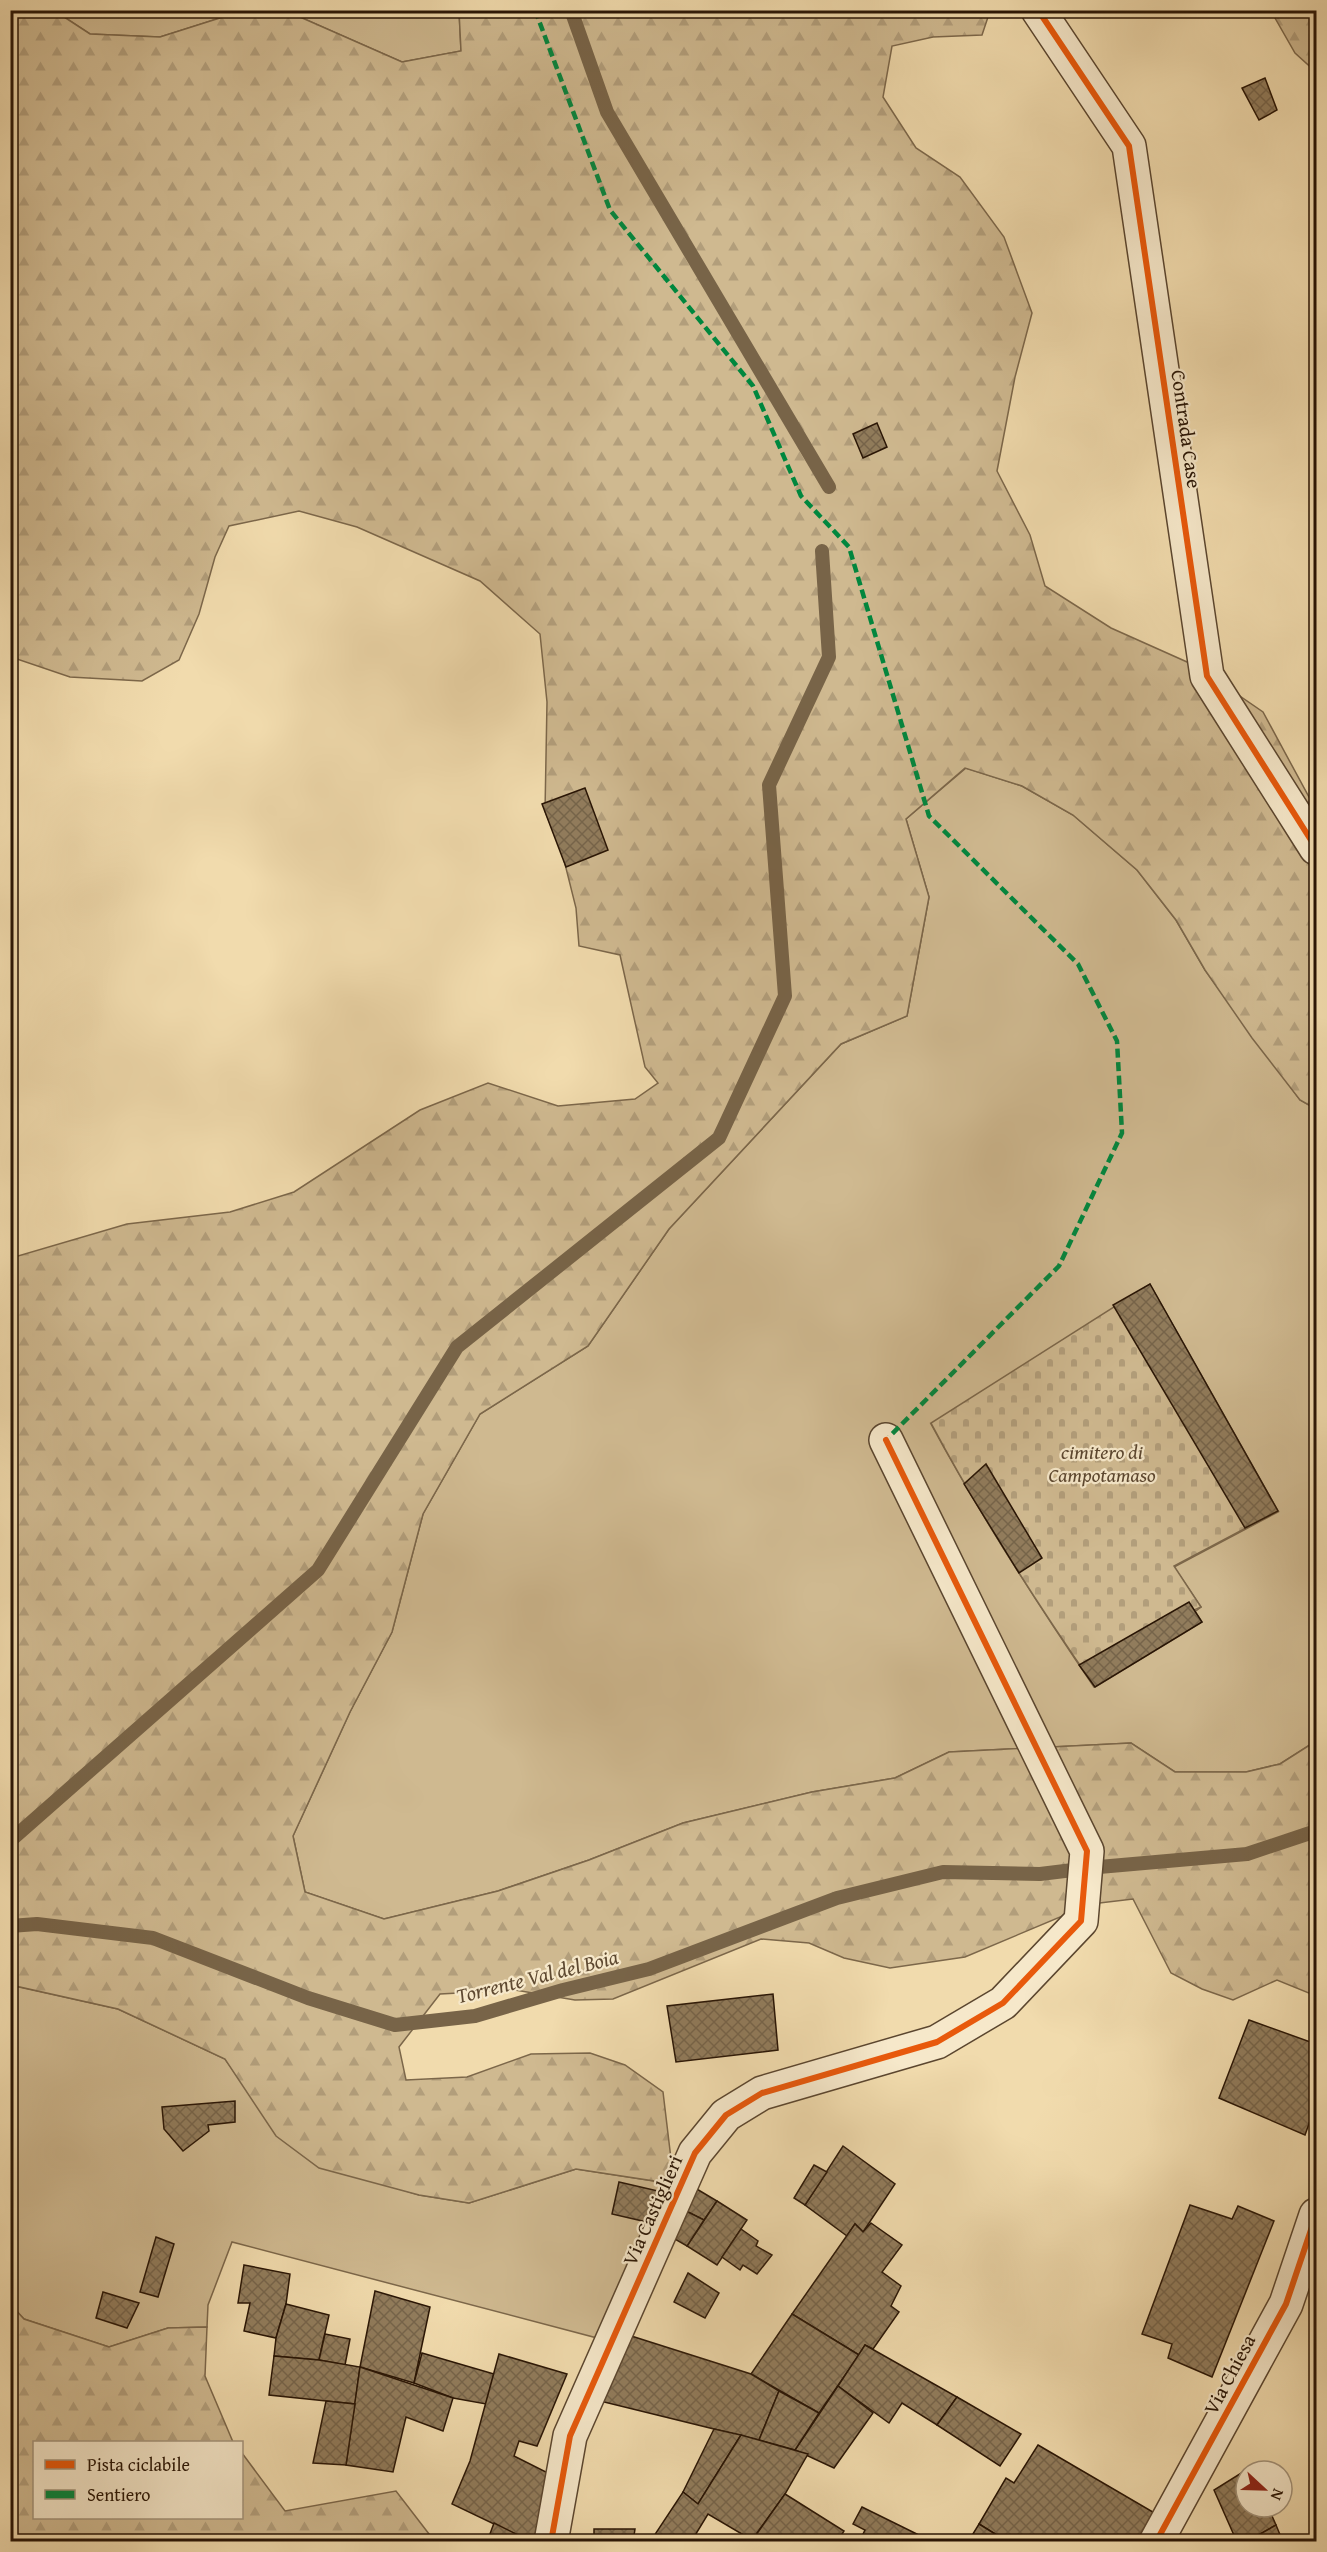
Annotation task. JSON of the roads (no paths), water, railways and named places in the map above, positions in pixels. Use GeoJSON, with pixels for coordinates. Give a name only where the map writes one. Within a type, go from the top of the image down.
{"type":"FeatureCollection","features":[{"type":"Feature","properties":{"kind":"street","name":"Contrada Case"},"geometry":{"type":"LineString","coordinates":[[1038,10],[1130,146],[1207,676],[1317,848]]}},
{"type":"Feature","properties":{"kind":"street","name":"Via Castiglieri"},"geometry":{"type":"LineString","coordinates":[[551,2541],[570,2436],[695,2154],[726,2115],[762,2093],[937,2042],[1003,2003],[1081,1921],[1088,1851],[886,1440]]}},
{"type":"Feature","properties":{"kind":"street","name":"Via Chiesa"},"geometry":{"type":"LineString","coordinates":[[1156,2541],[1286,2304],[1317,2215]]}},
{"type":"Feature","properties":{"kind":"waterway"},"geometry":{"type":"LineString","coordinates":[[571,10],[607,112],[829,487]]}},
{"type":"Feature","properties":{"kind":"waterway"},"geometry":{"type":"LineString","coordinates":[[10,1841],[318,1570],[457,1347],[719,1138],[785,996],[769,785],[829,657],[822,551]]}},
{"type":"Feature","properties":{"kind":"waterway","name":"Torrente Val del Boia"},"geometry":{"type":"LineString","coordinates":[[1099,1867],[1247,1854],[1316,1831]]}},
{"type":"Feature","properties":{"kind":"waterway","name":"Torrente Val del Boia"},"geometry":{"type":"LineString","coordinates":[[10,1926],[37,1924],[153,1938],[308,1998],[395,2025],[475,2016],[563,1990],[649,1969],[837,1898],[943,1872],[1040,1874],[1073,1870]]}},
{"type":"Feature","properties":{"kind":"park label","name":"cimitero di Campotamaso"},"geometry":{"type":"Point","coordinates":[1102,1462]}}]}
